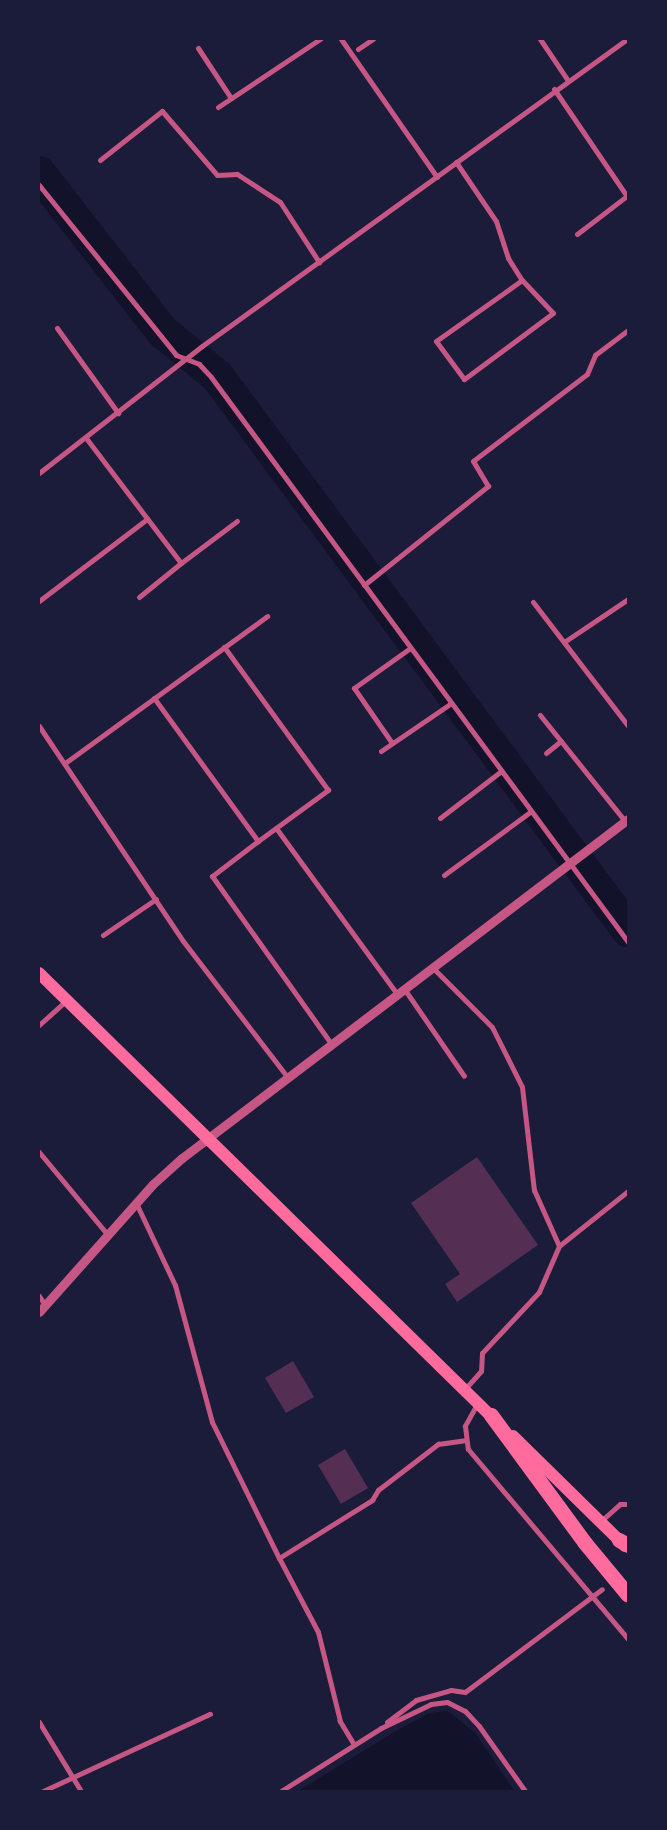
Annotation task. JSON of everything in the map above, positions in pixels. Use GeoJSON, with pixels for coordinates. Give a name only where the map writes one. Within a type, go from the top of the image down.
{"type":"FeatureCollection","features":[{"type":"Feature","properties":{"kind":"highway"},"geometry":{"type":"LineString","coordinates":[[491,1415],[586,1543],[628,1595]]}},
{"type":"Feature","properties":{"kind":"main road"},"geometry":{"type":"LineString","coordinates":[[39,973],[464,1390],[625,1545]]}},
{"type":"Feature","properties":{"kind":"street"},"geometry":{"type":"LineString","coordinates":[[218,106],[320,39]]}},
{"type":"Feature","properties":{"kind":"street"},"geometry":{"type":"LineString","coordinates":[[341,39],[437,177]]}},
{"type":"Feature","properties":{"kind":"street"},"geometry":{"type":"LineString","coordinates":[[358,49],[373,39]]}},
{"type":"Feature","properties":{"kind":"street"},"geometry":{"type":"LineString","coordinates":[[540,39],[567,79]]}},
{"type":"Feature","properties":{"kind":"street"},"geometry":{"type":"LineString","coordinates":[[39,473],[202,346],[437,177],[567,79],[626,39]]}},
{"type":"Feature","properties":{"kind":"street"},"geometry":{"type":"LineString","coordinates":[[198,48],[231,98]]}},
{"type":"Feature","properties":{"kind":"street"},"geometry":{"type":"LineString","coordinates":[[554,89],[628,196],[576,234]]}},
{"type":"Feature","properties":{"kind":"street"},"geometry":{"type":"LineString","coordinates":[[100,160],[162,111],[217,175],[237,174],[280,202],[319,262]]}},
{"type":"Feature","properties":{"kind":"street"},"geometry":{"type":"LineString","coordinates":[[456,162],[496,222],[508,258],[522,280],[553,313],[464,379],[436,341],[522,280]]}},
{"type":"Feature","properties":{"kind":"street"},"geometry":{"type":"LineString","coordinates":[[39,185],[176,355],[199,364],[211,377],[530,812],[574,860],[628,942]]}},
{"type":"Feature","properties":{"kind":"street"},"geometry":{"type":"LineString","coordinates":[[57,328],[118,412]]}},
{"type":"Feature","properties":{"kind":"street"},"geometry":{"type":"LineString","coordinates":[[364,585],[381,574],[488,486],[473,460],[587,374],[595,355],[628,330]]}},
{"type":"Feature","properties":{"kind":"street"},"geometry":{"type":"LineString","coordinates":[[86,438],[181,563]]}},
{"type":"Feature","properties":{"kind":"street"},"geometry":{"type":"LineString","coordinates":[[39,601],[147,519]]}},
{"type":"Feature","properties":{"kind":"street"},"geometry":{"type":"LineString","coordinates":[[140,597],[237,521]]}},
{"type":"Feature","properties":{"kind":"street"},"geometry":{"type":"LineString","coordinates":[[564,642],[628,599]]}},
{"type":"Feature","properties":{"kind":"street"},"geometry":{"type":"LineString","coordinates":[[534,602],[628,726]]}},
{"type":"Feature","properties":{"kind":"street"},"geometry":{"type":"LineString","coordinates":[[65,762],[267,616]]}},
{"type":"Feature","properties":{"kind":"street"},"geometry":{"type":"LineString","coordinates":[[224,647],[328,790],[212,876],[332,1045]]}},
{"type":"Feature","properties":{"kind":"street"},"geometry":{"type":"LineString","coordinates":[[392,743],[354,688],[410,648]]}},
{"type":"Feature","properties":{"kind":"street"},"geometry":{"type":"LineString","coordinates":[[154,698],[258,841]]}},
{"type":"Feature","properties":{"kind":"street"},"geometry":{"type":"LineString","coordinates":[[381,751],[450,704]]}},
{"type":"Feature","properties":{"kind":"street"},"geometry":{"type":"LineString","coordinates":[[42,1309],[152,1184],[206,1138],[332,1045],[627,820],[540,715]]}},
{"type":"Feature","properties":{"kind":"street"},"geometry":{"type":"LineString","coordinates":[[39,726],[156,899],[288,1078]]}},
{"type":"Feature","properties":{"kind":"street"},"geometry":{"type":"LineString","coordinates":[[546,753],[561,741]]}},
{"type":"Feature","properties":{"kind":"street"},"geometry":{"type":"LineString","coordinates":[[440,818],[500,772]]}},
{"type":"Feature","properties":{"kind":"street"},"geometry":{"type":"LineString","coordinates":[[444,875],[530,812]]}},
{"type":"Feature","properties":{"kind":"street"},"geometry":{"type":"LineString","coordinates":[[276,828],[464,1076]]}},
{"type":"Feature","properties":{"kind":"street"},"geometry":{"type":"LineString","coordinates":[[103,935],[156,899]]}},
{"type":"Feature","properties":{"kind":"street"},"geometry":{"type":"LineString","coordinates":[[433,968],[492,1028],[522,1088],[534,1190],[559,1246]]}},
{"type":"Feature","properties":{"kind":"street"},"geometry":{"type":"LineString","coordinates":[[39,1025],[67,1001]]}},
{"type":"Feature","properties":{"kind":"street"},"geometry":{"type":"LineString","coordinates":[[39,1152],[108,1235]]}},
{"type":"Feature","properties":{"kind":"street"},"geometry":{"type":"LineString","coordinates":[[464,1390],[481,1371],[482,1353],[539,1292],[559,1246],[628,1191]]}},
{"type":"Feature","properties":{"kind":"street"},"geometry":{"type":"LineString","coordinates":[[136,1203],[175,1285],[212,1422],[318,1632],[340,1721],[353,1743]]}},
{"type":"Feature","properties":{"kind":"street"},"geometry":{"type":"LineString","coordinates":[[39,1296],[42,1309]]}},
{"type":"Feature","properties":{"kind":"street"},"geometry":{"type":"LineString","coordinates":[[478,1402],[465,1426],[465,1440],[468,1449],[628,1638]]}},
{"type":"Feature","properties":{"kind":"street"},"geometry":{"type":"LineString","coordinates":[[279,1558],[372,1500],[378,1490],[438,1444],[465,1440]]}},
{"type":"Feature","properties":{"kind":"street"},"geometry":{"type":"LineString","coordinates":[[600,1521],[620,1504],[628,1504]]}},
{"type":"Feature","properties":{"kind":"street"},"geometry":{"type":"LineString","coordinates":[[381,1728],[416,1700],[451,1690],[465,1692],[602,1589]]}},
{"type":"Feature","properties":{"kind":"street"},"geometry":{"type":"LineString","coordinates":[[281,1791],[353,1743],[431,1704],[447,1702],[464,1711],[479,1726],[525,1791]]}},
{"type":"Feature","properties":{"kind":"street"},"geometry":{"type":"LineString","coordinates":[[43,1791],[70,1776],[210,1714]]}},
{"type":"Feature","properties":{"kind":"street"},"geometry":{"type":"LineString","coordinates":[[39,1722],[67,1765],[70,1776],[80,1791]]}},
{"type":"Feature","properties":{"kind":"shaded area"},"geometry":{"type":"Polygon","coordinates":[[[448,1711],[476,1734],[514,1791],[298,1791],[429,1713],[448,1711]]]}},
{"type":"Feature","properties":{"kind":"building"},"geometry":{"type":"Polygon","coordinates":[[[477,1157],[538,1245],[457,1302],[445,1284],[460,1274],[411,1203],[477,1157]]]}},
{"type":"Feature","properties":{"kind":"building"},"geometry":{"type":"Polygon","coordinates":[[[293,1361],[314,1397],[286,1413],[265,1378],[293,1361]]]}},
{"type":"Feature","properties":{"kind":"building"},"geometry":{"type":"Polygon","coordinates":[[[345,1449],[368,1488],[341,1504],[318,1465],[345,1449]]]}},
{"type":"Feature","properties":{"kind":"waterway"},"geometry":{"type":"LineString","coordinates":[[39,173],[163,332],[217,376],[628,930]]}}]}
